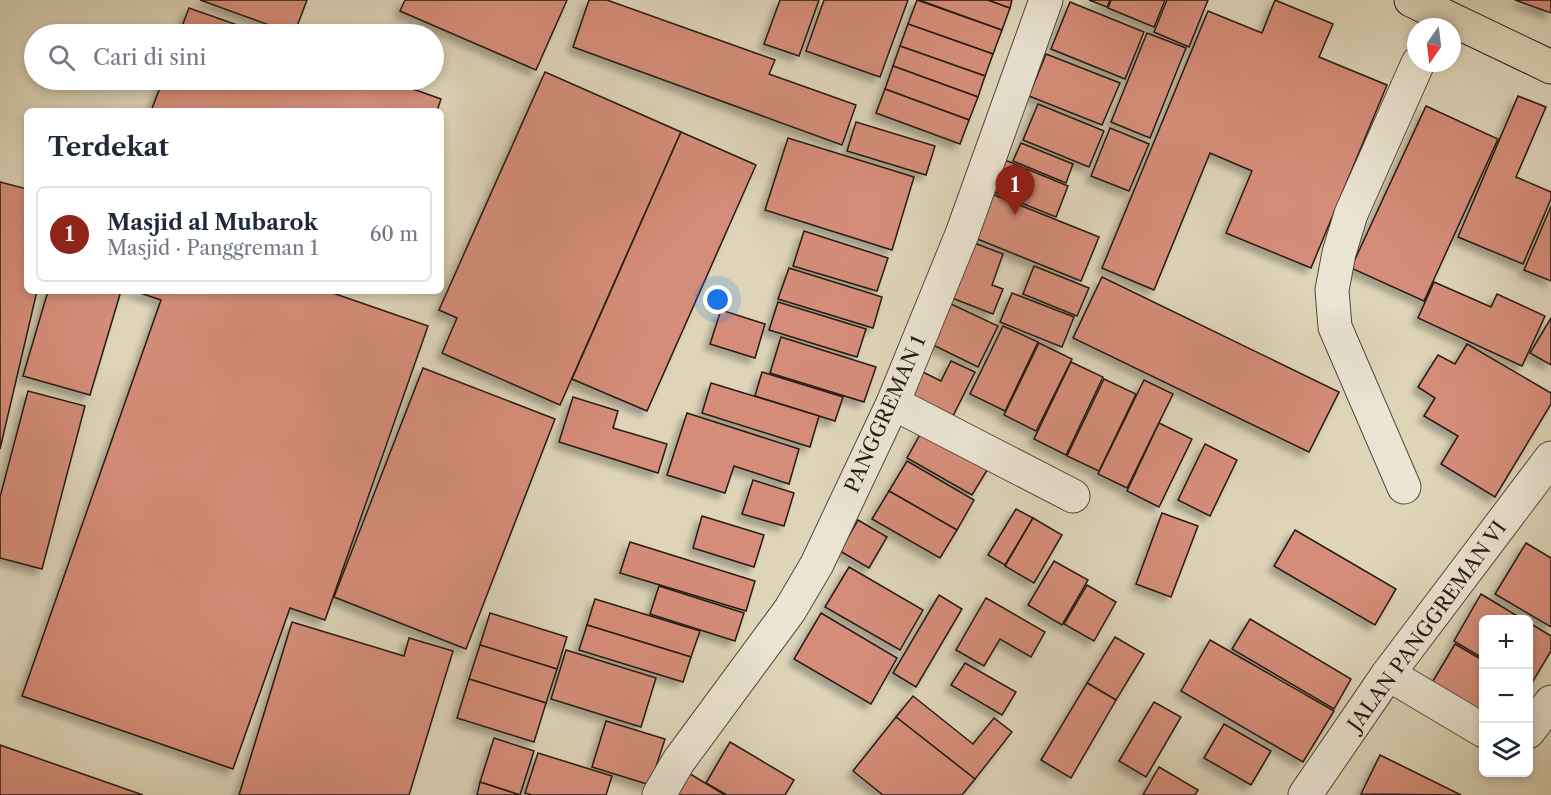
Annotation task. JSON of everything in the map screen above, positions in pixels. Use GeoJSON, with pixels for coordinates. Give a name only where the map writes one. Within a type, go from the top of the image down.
{"type":"FeatureCollection","features":[{"type":"Feature","properties":{"kind":"main road"},"geometry":{"type":"LineString","coordinates":[[1428,14],[1551,67]]}},
{"type":"Feature","properties":{"kind":"street","name":"PANGGREMAN 1"},"geometry":{"type":"LineString","coordinates":[[659,795],[678,762],[796,601],[817,564],[893,403],[962,234],[1046,0]]}},
{"type":"Feature","properties":{"kind":"street"},"geometry":{"type":"LineString","coordinates":[[1404,487],[1335,327],[1332,290],[1339,253],[1351,213],[1414,72]]}},
{"type":"Feature","properties":{"kind":"street"},"geometry":{"type":"LineString","coordinates":[[893,403],[1073,496]]}},
{"type":"Feature","properties":{"kind":"street","name":"JALAN PANGGREMAN VI"},"geometry":{"type":"LineString","coordinates":[[1305,795],[1389,674],[1551,458]]}},
{"type":"Feature","properties":{"kind":"street"},"geometry":{"type":"LineString","coordinates":[[1389,674],[1479,728]]}},
{"type":"Feature","properties":{"kind":"street"},"geometry":{"type":"LineString","coordinates":[[1533,725],[1551,702]]}},
{"type":"Feature","properties":{"kind":"building"},"geometry":{"type":"Polygon","coordinates":[[[200,0],[307,0],[298,24],[266,24],[200,0]]]}},
{"type":"Feature","properties":{"kind":"building"},"geometry":{"type":"Polygon","coordinates":[[[405,0],[567,0],[536,70],[444,30],[444,24],[430,24],[400,11],[405,0]]]}},
{"type":"Feature","properties":{"kind":"building"},"geometry":{"type":"Polygon","coordinates":[[[589,0],[607,0],[775,60],[769,74],[856,105],[842,145],[573,47],[589,0]]]}},
{"type":"Feature","properties":{"kind":"building"},"geometry":{"type":"Polygon","coordinates":[[[780,0],[819,0],[799,56],[764,44],[780,0]]]}},
{"type":"Feature","properties":{"kind":"building"},"geometry":{"type":"Polygon","coordinates":[[[824,0],[908,0],[880,77],[806,51],[824,0]]]}},
{"type":"Feature","properties":{"kind":"building"},"geometry":{"type":"Polygon","coordinates":[[[917,0],[1002,30],[993,54],[908,24],[917,0]]]}},
{"type":"Feature","properties":{"kind":"building"},"geometry":{"type":"Polygon","coordinates":[[[919,0],[988,0],[1010,8],[1002,30],[919,0]]]}},
{"type":"Feature","properties":{"kind":"building"},"geometry":{"type":"Polygon","coordinates":[[[988,0],[1012,0],[1010,8],[988,0]]]}},
{"type":"Feature","properties":{"kind":"building"},"geometry":{"type":"Polygon","coordinates":[[[1089,0],[1110,0],[1107,7],[1089,0]]]}},
{"type":"Feature","properties":{"kind":"building"},"geometry":{"type":"Polygon","coordinates":[[[1111,0],[1165,0],[1154,27],[1108,8],[1111,0]]]}},
{"type":"Feature","properties":{"kind":"building"},"geometry":{"type":"Polygon","coordinates":[[[1167,0],[1208,0],[1189,47],[1154,32],[1167,0]]]}},
{"type":"Feature","properties":{"kind":"building"},"geometry":{"type":"Polygon","coordinates":[[[1275,0],[1333,24],[1319,57],[1387,85],[1311,268],[1226,233],[1252,171],[1210,153],[1154,290],[1102,268],[1208,11],[1262,33],[1275,0]]]}},
{"type":"Feature","properties":{"kind":"building"},"geometry":{"type":"Polygon","coordinates":[[[1515,0],[1551,0],[1551,13],[1515,0]]]}},
{"type":"Feature","properties":{"kind":"building"},"geometry":{"type":"Polygon","coordinates":[[[1070,2],[1144,32],[1125,79],[1051,49],[1070,2]]]}},
{"type":"Feature","properties":{"kind":"building"},"geometry":{"type":"Polygon","coordinates":[[[189,8],[235,24],[183,24],[189,8]]]}},
{"type":"Feature","properties":{"kind":"building"},"geometry":{"type":"Polygon","coordinates":[[[908,24],[993,54],[985,76],[900,46],[908,24]]]}},
{"type":"Feature","properties":{"kind":"building"},"geometry":{"type":"Polygon","coordinates":[[[1147,33],[1186,48],[1150,138],[1111,122],[1147,33]]]}},
{"type":"Feature","properties":{"kind":"building"},"geometry":{"type":"Polygon","coordinates":[[[900,46],[985,76],[978,97],[893,66],[900,46]]]}},
{"type":"Feature","properties":{"kind":"building"},"geometry":{"type":"Polygon","coordinates":[[[1046,54],[1120,83],[1102,125],[1029,96],[1046,54]]]}},
{"type":"Feature","properties":{"kind":"building"},"geometry":{"type":"Polygon","coordinates":[[[893,66],[978,97],[969,120],[885,89],[893,66]]]}},
{"type":"Feature","properties":{"kind":"building"},"geometry":{"type":"Polygon","coordinates":[[[545,72],[681,132],[560,405],[442,353],[457,318],[439,310],[545,72]]]}},
{"type":"Feature","properties":{"kind":"building"},"geometry":{"type":"Polygon","coordinates":[[[885,89],[969,120],[960,144],[876,113],[885,89]]]}},
{"type":"Feature","properties":{"kind":"building"},"geometry":{"type":"Polygon","coordinates":[[[159,90],[416,90],[441,99],[438,108],[152,108],[159,90]]]}},
{"type":"Feature","properties":{"kind":"building"},"geometry":{"type":"Polygon","coordinates":[[[1518,96],[1546,107],[1516,177],[1551,192],[1551,199],[1523,264],[1458,237],[1518,96]]]}},
{"type":"Feature","properties":{"kind":"building"},"geometry":{"type":"Polygon","coordinates":[[[1038,104],[1104,131],[1089,167],[1023,140],[1038,104]]]}},
{"type":"Feature","properties":{"kind":"building"},"geometry":{"type":"Polygon","coordinates":[[[1426,106],[1498,139],[1424,301],[1351,268],[1426,106]]]}},
{"type":"Feature","properties":{"kind":"building"},"geometry":{"type":"Polygon","coordinates":[[[856,122],[935,146],[926,175],[847,151],[856,122]]]}},
{"type":"Feature","properties":{"kind":"building"},"geometry":{"type":"Polygon","coordinates":[[[1110,128],[1149,144],[1129,191],[1091,176],[1110,128]]]}},
{"type":"Feature","properties":{"kind":"building"},"geometry":{"type":"Polygon","coordinates":[[[681,132],[756,165],[647,411],[572,379],[681,132]]]}},
{"type":"Feature","properties":{"kind":"building"},"geometry":{"type":"Polygon","coordinates":[[[788,138],[914,177],[892,250],[765,210],[788,138]]]}},
{"type":"Feature","properties":{"kind":"building"},"geometry":{"type":"Polygon","coordinates":[[[1021,143],[1073,164],[1066,183],[1013,161],[1021,143]]]}},
{"type":"Feature","properties":{"kind":"building"},"geometry":{"type":"Polygon","coordinates":[[[1000,158],[1068,186],[1056,217],[987,189],[1000,158]]]}},
{"type":"Feature","properties":{"kind":"building"},"geometry":{"type":"Polygon","coordinates":[[[0,182],[24,188],[24,294],[36,294],[0,449],[0,182]]]}},
{"type":"Feature","properties":{"kind":"building"},"geometry":{"type":"Polygon","coordinates":[[[992,194],[1099,237],[1081,281],[975,238],[992,194]]]}},
{"type":"Feature","properties":{"kind":"building"},"geometry":{"type":"Polygon","coordinates":[[[1551,206],[1551,281],[1524,270],[1551,206]]]}},
{"type":"Feature","properties":{"kind":"building"},"geometry":{"type":"Polygon","coordinates":[[[804,231],[888,258],[877,291],[793,266],[804,231]]]}},
{"type":"Feature","properties":{"kind":"building"},"geometry":{"type":"Polygon","coordinates":[[[969,241],[1003,254],[992,285],[1003,289],[993,314],[947,296],[969,241]]]}},
{"type":"Feature","properties":{"kind":"building"},"geometry":{"type":"Polygon","coordinates":[[[1034,266],[1089,288],[1077,316],[1023,294],[1034,266]]]}},
{"type":"Feature","properties":{"kind":"building"},"geometry":{"type":"Polygon","coordinates":[[[789,268],[882,297],[873,328],[778,299],[789,268]]]}},
{"type":"Feature","properties":{"kind":"building"},"geometry":{"type":"Polygon","coordinates":[[[1102,277],[1339,392],[1309,452],[1073,338],[1102,277]]]}},
{"type":"Feature","properties":{"kind":"building"},"geometry":{"type":"Polygon","coordinates":[[[1434,282],[1491,307],[1497,294],[1545,316],[1522,366],[1418,318],[1434,282]]]}},
{"type":"Feature","properties":{"kind":"building"},"geometry":{"type":"Polygon","coordinates":[[[1012,293],[1074,317],[1062,347],[1000,322],[1012,293]]]}},
{"type":"Feature","properties":{"kind":"building"},"geometry":{"type":"Polygon","coordinates":[[[47,294],[120,294],[90,395],[23,376],[47,294]]]}},
{"type":"Feature","properties":{"kind":"building"},"geometry":{"type":"Polygon","coordinates":[[[143,294],[336,294],[428,326],[325,620],[290,608],[233,769],[22,696],[161,300],[143,294]]]}},
{"type":"Feature","properties":{"kind":"building"},"geometry":{"type":"Polygon","coordinates":[[[778,302],[866,329],[857,357],[769,330],[778,302]]]}},
{"type":"Feature","properties":{"kind":"building"},"geometry":{"type":"Polygon","coordinates":[[[949,303],[998,326],[978,367],[929,343],[949,303]]]}},
{"type":"Feature","properties":{"kind":"building"},"geometry":{"type":"Polygon","coordinates":[[[721,310],[765,324],[755,358],[710,344],[721,310]]]}},
{"type":"Feature","properties":{"kind":"building"},"geometry":{"type":"Polygon","coordinates":[[[1551,318],[1551,365],[1530,353],[1551,318]]]}},
{"type":"Feature","properties":{"kind":"building"},"geometry":{"type":"Polygon","coordinates":[[[1003,326],[1038,342],[1005,411],[970,394],[1003,326]]]}},
{"type":"Feature","properties":{"kind":"building"},"geometry":{"type":"Polygon","coordinates":[[[781,337],[876,367],[864,402],[770,373],[781,337]]]}},
{"type":"Feature","properties":{"kind":"building"},"geometry":{"type":"Polygon","coordinates":[[[1039,343],[1072,359],[1036,431],[1004,415],[1039,343]]]}},
{"type":"Feature","properties":{"kind":"building"},"geometry":{"type":"Polygon","coordinates":[[[1467,344],[1551,393],[1551,404],[1495,497],[1441,464],[1458,436],[1424,416],[1435,398],[1418,387],[1438,355],[1455,364],[1467,344]]]}},
{"type":"Feature","properties":{"kind":"building"},"geometry":{"type":"Polygon","coordinates":[[[951,361],[975,372],[953,416],[912,396],[923,372],[941,381],[951,361]]]}},
{"type":"Feature","properties":{"kind":"building"},"geometry":{"type":"Polygon","coordinates":[[[1071,362],[1103,377],[1066,455],[1034,439],[1071,362]]]}},
{"type":"Feature","properties":{"kind":"building"},"geometry":{"type":"Polygon","coordinates":[[[423,368],[555,419],[466,649],[334,597],[423,368]]]}},
{"type":"Feature","properties":{"kind":"building"},"geometry":{"type":"Polygon","coordinates":[[[762,372],[843,397],[835,421],[755,396],[762,372]]]}},
{"type":"Feature","properties":{"kind":"building"},"geometry":{"type":"Polygon","coordinates":[[[1104,379],[1136,394],[1099,471],[1067,456],[1104,379]]]}},
{"type":"Feature","properties":{"kind":"building"},"geometry":{"type":"Polygon","coordinates":[[[1144,380],[1173,394],[1127,488],[1098,474],[1144,380]]]}},
{"type":"Feature","properties":{"kind":"building"},"geometry":{"type":"Polygon","coordinates":[[[711,383],[819,416],[810,447],[702,413],[711,383]]]}},
{"type":"Feature","properties":{"kind":"building"},"geometry":{"type":"Polygon","coordinates":[[[28,391],[85,406],[42,569],[0,558],[0,497],[28,391]]]}},
{"type":"Feature","properties":{"kind":"building"},"geometry":{"type":"Polygon","coordinates":[[[573,397],[618,411],[613,428],[667,444],[658,473],[559,442],[573,397]]]}},
{"type":"Feature","properties":{"kind":"building"},"geometry":{"type":"Polygon","coordinates":[[[687,413],[799,449],[789,484],[734,466],[725,493],[667,475],[687,413]]]}},
{"type":"Feature","properties":{"kind":"building"},"geometry":{"type":"Polygon","coordinates":[[[1159,423],[1192,439],[1159,507],[1127,491],[1159,423]]]}},
{"type":"Feature","properties":{"kind":"building"},"geometry":{"type":"Polygon","coordinates":[[[926,424],[992,462],[972,495],[907,458],[926,424]]]}},
{"type":"Feature","properties":{"kind":"building"},"geometry":{"type":"Polygon","coordinates":[[[1205,444],[1237,460],[1210,516],[1178,500],[1205,444]]]}},
{"type":"Feature","properties":{"kind":"building"},"geometry":{"type":"Polygon","coordinates":[[[907,461],[974,500],[957,530],[889,491],[907,461]]]}},
{"type":"Feature","properties":{"kind":"building"},"geometry":{"type":"Polygon","coordinates":[[[753,480],[794,493],[784,526],[742,514],[753,480]]]}},
{"type":"Feature","properties":{"kind":"building"},"geometry":{"type":"Polygon","coordinates":[[[889,491],[957,530],[940,558],[872,519],[889,491]]]}},
{"type":"Feature","properties":{"kind":"building"},"geometry":{"type":"Polygon","coordinates":[[[1016,509],[1033,518],[1005,565],[988,555],[1016,509]]]}},
{"type":"Feature","properties":{"kind":"building"},"geometry":{"type":"Polygon","coordinates":[[[1162,513],[1198,526],[1171,597],[1136,584],[1162,513]]]}},
{"type":"Feature","properties":{"kind":"building"},"geometry":{"type":"Polygon","coordinates":[[[702,516],[764,535],[754,567],[693,548],[702,516]]]}},
{"type":"Feature","properties":{"kind":"building"},"geometry":{"type":"Polygon","coordinates":[[[1033,518],[1062,535],[1034,583],[1005,566],[1033,518]]]}},
{"type":"Feature","properties":{"kind":"building"},"geometry":{"type":"Polygon","coordinates":[[[858,520],[887,537],[869,568],[840,551],[858,520]]]}},
{"type":"Feature","properties":{"kind":"building"},"geometry":{"type":"Polygon","coordinates":[[[1295,530],[1396,589],[1375,625],[1274,566],[1295,530]]]}},
{"type":"Feature","properties":{"kind":"building"},"geometry":{"type":"Polygon","coordinates":[[[630,542],[755,581],[746,611],[620,573],[630,542]]]}},
{"type":"Feature","properties":{"kind":"building"},"geometry":{"type":"Polygon","coordinates":[[[1526,543],[1551,558],[1551,627],[1495,594],[1526,543]]]}},
{"type":"Feature","properties":{"kind":"building"},"geometry":{"type":"Polygon","coordinates":[[[1054,561],[1088,580],[1062,625],[1028,605],[1054,561]]]}},
{"type":"Feature","properties":{"kind":"building"},"geometry":{"type":"Polygon","coordinates":[[[849,567],[923,610],[900,650],[825,607],[849,567]]]}},
{"type":"Feature","properties":{"kind":"building"},"geometry":{"type":"Polygon","coordinates":[[[1087,585],[1116,602],[1094,641],[1064,624],[1087,585]]]}},
{"type":"Feature","properties":{"kind":"building"},"geometry":{"type":"Polygon","coordinates":[[[659,586],[744,613],[735,641],[650,614],[659,586]]]}},
{"type":"Feature","properties":{"kind":"building"},"geometry":{"type":"Polygon","coordinates":[[[1481,594],[1516,615],[1479,615],[1479,656],[1454,641],[1481,594]]]}},
{"type":"Feature","properties":{"kind":"building"},"geometry":{"type":"Polygon","coordinates":[[[939,595],[962,609],[916,687],[893,673],[939,595]]]}},
{"type":"Feature","properties":{"kind":"building"},"geometry":{"type":"Polygon","coordinates":[[[986,598],[1045,632],[1031,657],[1000,639],[984,666],[956,650],[986,598]]]}},
{"type":"Feature","properties":{"kind":"building"},"geometry":{"type":"Polygon","coordinates":[[[595,599],[700,631],[691,657],[587,625],[595,599]]]}},
{"type":"Feature","properties":{"kind":"building"},"geometry":{"type":"Polygon","coordinates":[[[490,613],[567,637],[557,669],[480,645],[490,613]]]}},
{"type":"Feature","properties":{"kind":"building"},"geometry":{"type":"Polygon","coordinates":[[[821,613],[897,658],[871,704],[794,659],[821,613]]]}},
{"type":"Feature","properties":{"kind":"building"},"geometry":{"type":"Polygon","coordinates":[[[1250,619],[1351,679],[1334,709],[1232,649],[1250,619]]]}},
{"type":"Feature","properties":{"kind":"building"},"geometry":{"type":"Polygon","coordinates":[[[292,622],[404,656],[409,638],[453,651],[409,795],[239,795],[292,622]]]}},
{"type":"Feature","properties":{"kind":"building"},"geometry":{"type":"Polygon","coordinates":[[[587,625],[691,657],[683,682],[579,650],[587,625]]]}},
{"type":"Feature","properties":{"kind":"building"},"geometry":{"type":"Polygon","coordinates":[[[1533,625],[1551,636],[1551,651],[1533,681],[1533,625]]]}},
{"type":"Feature","properties":{"kind":"building"},"geometry":{"type":"Polygon","coordinates":[[[1115,637],[1144,654],[1116,700],[1087,683],[1115,637]]]}},
{"type":"Feature","properties":{"kind":"building"},"geometry":{"type":"Polygon","coordinates":[[[1210,640],[1334,711],[1303,762],[1181,691],[1210,640]]]}},
{"type":"Feature","properties":{"kind":"building"},"geometry":{"type":"Polygon","coordinates":[[[1455,644],[1479,658],[1479,715],[1430,686],[1455,644]]]}},
{"type":"Feature","properties":{"kind":"building"},"geometry":{"type":"Polygon","coordinates":[[[480,645],[557,669],[546,703],[469,679],[480,645]]]}},
{"type":"Feature","properties":{"kind":"building"},"geometry":{"type":"Polygon","coordinates":[[[566,650],[656,678],[641,727],[551,699],[566,650]]]}},
{"type":"Feature","properties":{"kind":"building"},"geometry":{"type":"Polygon","coordinates":[[[965,663],[1016,692],[1002,715],[951,685],[965,663]]]}},
{"type":"Feature","properties":{"kind":"building"},"geometry":{"type":"Polygon","coordinates":[[[469,679],[546,703],[534,742],[457,718],[469,679]]]}},
{"type":"Feature","properties":{"kind":"building"},"geometry":{"type":"Polygon","coordinates":[[[1087,683],[1116,700],[1071,778],[1041,760],[1087,683]]]}},
{"type":"Feature","properties":{"kind":"building"},"geometry":{"type":"Polygon","coordinates":[[[913,696],[973,744],[994,718],[1012,732],[975,779],[896,717],[913,696]]]}},
{"type":"Feature","properties":{"kind":"building"},"geometry":{"type":"Polygon","coordinates":[[[1154,702],[1181,717],[1146,777],[1119,761],[1154,702]]]}},
{"type":"Feature","properties":{"kind":"building"},"geometry":{"type":"Polygon","coordinates":[[[896,717],[975,779],[962,795],[883,795],[853,771],[896,717]]]}},
{"type":"Feature","properties":{"kind":"building"},"geometry":{"type":"Polygon","coordinates":[[[606,721],[665,739],[650,785],[592,767],[606,721]]]}},
{"type":"Feature","properties":{"kind":"building"},"geometry":{"type":"Polygon","coordinates":[[[1224,724],[1271,751],[1251,785],[1204,758],[1224,724]]]}},
{"type":"Feature","properties":{"kind":"building"},"geometry":{"type":"Polygon","coordinates":[[[494,738],[534,751],[520,795],[480,782],[494,738]]]}},
{"type":"Feature","properties":{"kind":"building"},"geometry":{"type":"Polygon","coordinates":[[[730,742],[794,780],[785,795],[727,795],[706,783],[730,742]]]}},
{"type":"Feature","properties":{"kind":"building"},"geometry":{"type":"Polygon","coordinates":[[[0,745],[143,795],[0,795],[0,745]]]}},
{"type":"Feature","properties":{"kind":"building"},"geometry":{"type":"Polygon","coordinates":[[[538,753],[612,776],[606,795],[532,795],[525,793],[538,753]]]}},
{"type":"Feature","properties":{"kind":"building"},"geometry":{"type":"Polygon","coordinates":[[[1380,755],[1461,795],[1361,794],[1380,755]]]}},
{"type":"Feature","properties":{"kind":"building"},"geometry":{"type":"Polygon","coordinates":[[[1159,767],[1198,790],[1195,795],[1143,795],[1159,767]]]}},
{"type":"Feature","properties":{"kind":"building"},"geometry":{"type":"Polygon","coordinates":[[[682,769],[725,795],[672,795],[682,769]]]}},
{"type":"Feature","properties":{"kind":"building"},"geometry":{"type":"Polygon","coordinates":[[[480,782],[520,795],[477,795],[480,782]]]}},
{"type":"Feature","properties":{"kind":"place","name":"Masjid al Mubarok"},"geometry":{"type":"Point","coordinates":[1015,215]}}]}
